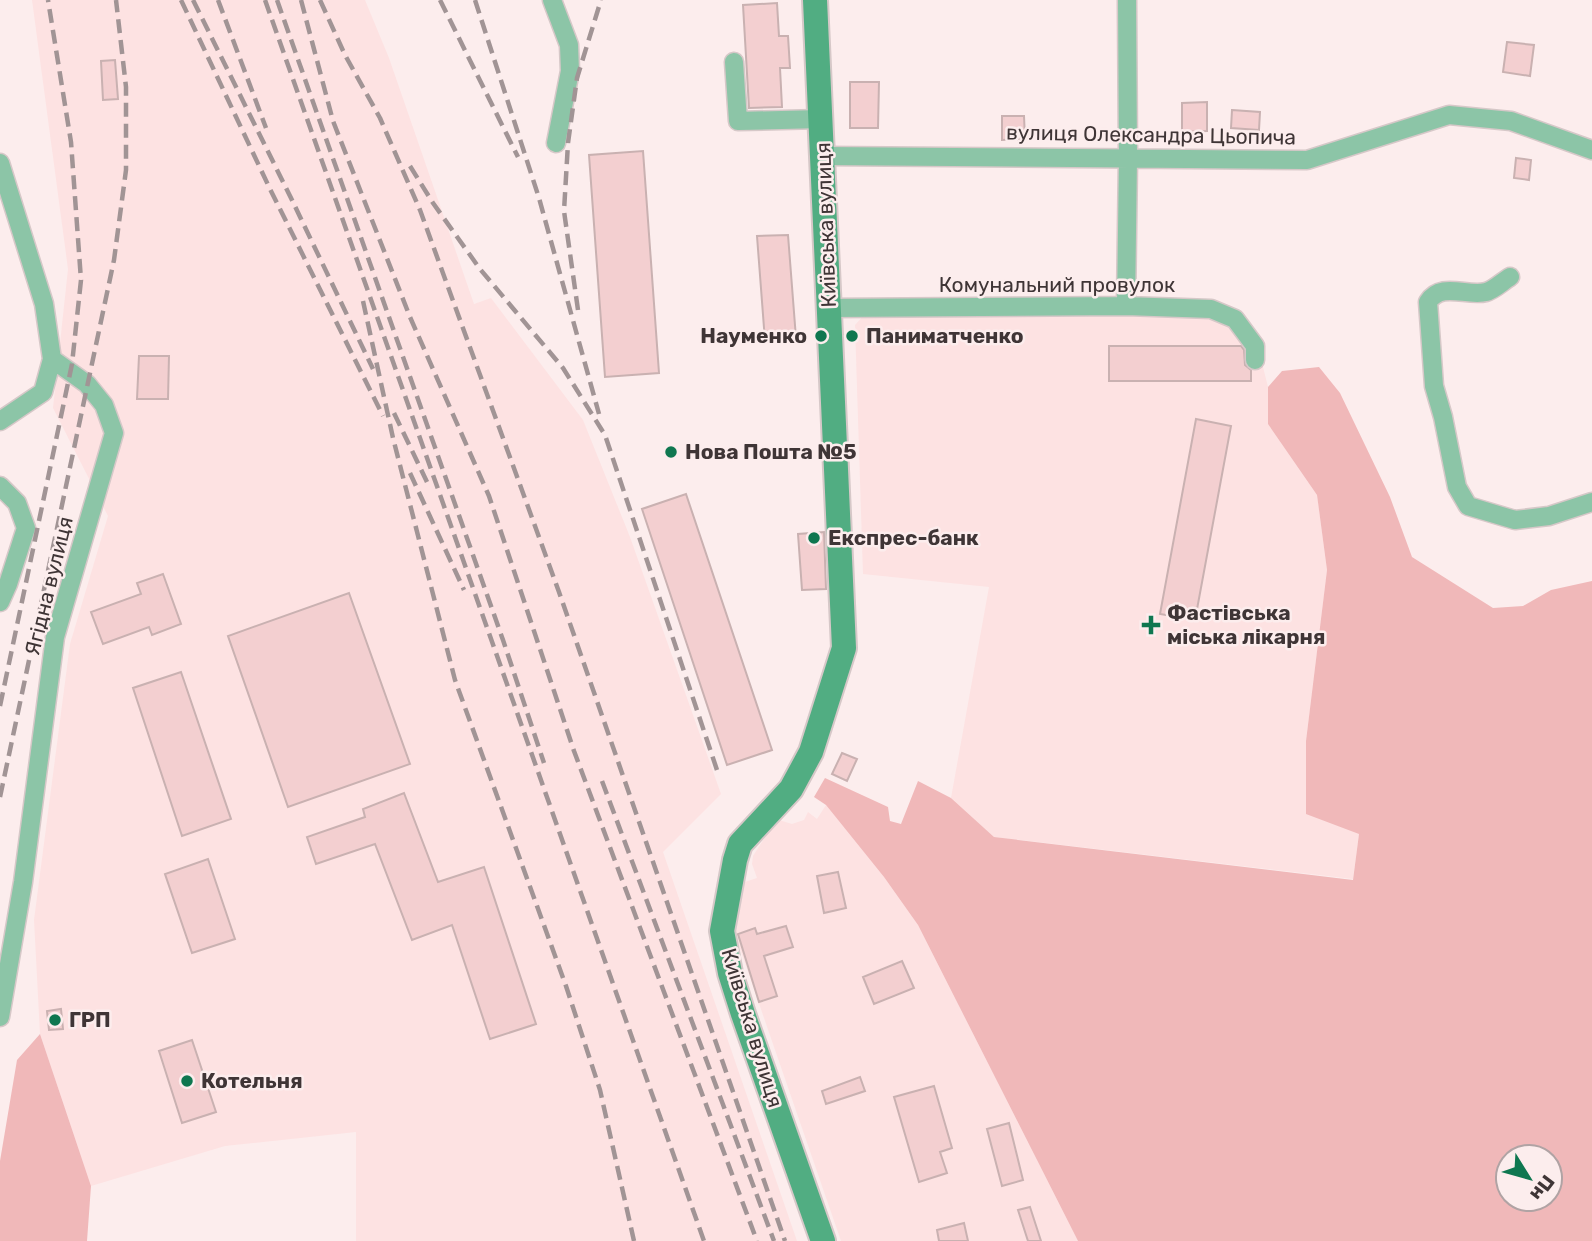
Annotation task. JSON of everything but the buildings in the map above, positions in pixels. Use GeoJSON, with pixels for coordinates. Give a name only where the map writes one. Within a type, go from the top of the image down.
{"type":"FeatureCollection","features":[{"type":"Feature","properties":{"kind":"main road","name":"Київська вулиця"},"geometry":{"type":"LineString","coordinates":[[816,0],[844,648],[811,752],[791,789],[740,844],[734,859],[722,931],[730,973],[823,1241]]}},
{"type":"Feature","properties":{"kind":"street"},"geometry":{"type":"LineString","coordinates":[[552,0],[569,46],[570,71],[556,143]]}},
{"type":"Feature","properties":{"kind":"street"},"geometry":{"type":"LineString","coordinates":[[1126,306],[1128,0]]}},
{"type":"Feature","properties":{"kind":"street"},"geometry":{"type":"LineString","coordinates":[[734,62],[738,121],[821,119]]}},
{"type":"Feature","properties":{"kind":"street","name":"вулиця Олександра Цьопича"},"geometry":{"type":"LineString","coordinates":[[823,156],[1307,160],[1449,115],[1511,121],[1592,150]]}},
{"type":"Feature","properties":{"kind":"street"},"geometry":{"type":"LineString","coordinates":[[0,163],[44,304],[52,359],[44,392],[0,421]]}},
{"type":"Feature","properties":{"kind":"street"},"geometry":{"type":"LineString","coordinates":[[1510,276],[1487,292],[1441,291],[1433,295],[1428,302],[1434,386],[1457,487],[1468,506],[1515,520],[1549,516],[1592,502]]}},
{"type":"Feature","properties":{"kind":"street","name":"Комунальний провулок"},"geometry":{"type":"LineString","coordinates":[[829,308],[1126,306],[1211,309],[1235,319],[1255,346],[1255,360]]}},
{"type":"Feature","properties":{"kind":"street","name":"Ягідна вулиця"},"geometry":{"type":"LineString","coordinates":[[0,1017],[23,882],[55,637],[114,433],[104,405],[87,384],[52,359]]}},
{"type":"Feature","properties":{"kind":"street"},"geometry":{"type":"LineString","coordinates":[[0,486],[17,503],[26,528],[0,601]]}},
{"type":"Feature","properties":{"kind":"shaded area"},"geometry":{"type":"Polygon","coordinates":[[[32,0],[365,0],[389,58],[474,304],[491,298],[583,420],[630,537],[721,794],[663,852],[797,1241],[356,1241],[356,1132],[225,1146],[91,1186],[40,1034],[34,920],[70,644],[108,516],[53,408],[68,269],[32,0]]]}},
{"type":"Feature","properties":{"kind":"shaded area","name":"Фастівська міська лікарня"},"geometry":{"type":"Polygon","coordinates":[[[866,313],[1240,316],[1258,347],[1268,387],[1268,424],[1317,495],[1327,570],[1306,741],[1359,834],[1353,879],[994,837],[951,798],[989,587],[863,574],[855,325],[866,313]]]}},
{"type":"Feature","properties":{"kind":"shaded area"},"geometry":{"type":"Polygon","coordinates":[[[1319,367],[1340,393],[1390,497],[1412,557],[1493,608],[1523,606],[1551,590],[1592,581],[1592,1241],[1078,1241],[918,925],[884,877],[826,805],[814,797],[825,778],[888,807],[890,821],[901,824],[918,781],[951,798],[994,837],[1353,880],[1359,834],[1306,814],[1306,741],[1327,570],[1317,495],[1268,424],[1268,387],[1282,371],[1319,367]]]}},
{"type":"Feature","properties":{"kind":"shaded area"},"geometry":{"type":"Polygon","coordinates":[[[826,805],[884,877],[918,925],[1078,1241],[841,1241],[735,934],[742,883],[757,878],[752,864],[753,856],[772,826],[779,820],[792,824],[804,820],[808,812],[817,819],[826,805]]]}},
{"type":"Feature","properties":{"kind":"shaded area"},"geometry":{"type":"Polygon","coordinates":[[[40,1034],[91,1186],[87,1241],[0,1241],[0,1161],[17,1060],[40,1034]]]}},
{"type":"Feature","properties":{"kind":"railway"},"geometry":{"type":"LineString","coordinates":[[0,706],[72,364],[81,280],[71,142],[48,0]]}},
{"type":"Feature","properties":{"kind":"railway"},"geometry":{"type":"LineString","coordinates":[[0,797],[114,260],[126,170],[126,87],[116,0]]}},
{"type":"Feature","properties":{"kind":"railway"},"geometry":{"type":"LineString","coordinates":[[181,0],[270,189],[383,416]]}},
{"type":"Feature","properties":{"kind":"railway"},"geometry":{"type":"LineString","coordinates":[[193,0],[373,369]]}},
{"type":"Feature","properties":{"kind":"railway"},"geometry":{"type":"LineString","coordinates":[[218,0],[266,128]]}},
{"type":"Feature","properties":{"kind":"railway"},"geometry":{"type":"LineString","coordinates":[[265,0],[704,1241]]}},
{"type":"Feature","properties":{"kind":"railway"},"geometry":{"type":"LineString","coordinates":[[277,0],[544,763]]}},
{"type":"Feature","properties":{"kind":"railway"},"geometry":{"type":"LineString","coordinates":[[301,0],[333,121],[410,317],[489,496],[574,751],[757,1241]]}},
{"type":"Feature","properties":{"kind":"railway"},"geometry":{"type":"LineString","coordinates":[[320,0],[345,55],[380,118],[420,210],[559,592],[785,1241]]}},
{"type":"Feature","properties":{"kind":"railway"},"geometry":{"type":"LineString","coordinates":[[440,0],[518,157]]}},
{"type":"Feature","properties":{"kind":"railway"},"geometry":{"type":"LineString","coordinates":[[475,0],[539,198],[599,414]]}},
{"type":"Feature","properties":{"kind":"railway"},"geometry":{"type":"LineString","coordinates":[[578,310],[564,211],[568,143],[577,78],[601,0]]}},
{"type":"Feature","properties":{"kind":"railway"},"geometry":{"type":"LineString","coordinates":[[410,166],[480,269],[563,368],[605,435],[718,773]]}},
{"type":"Feature","properties":{"kind":"railway"},"geometry":{"type":"LineString","coordinates":[[363,301],[393,438],[455,680],[566,986],[600,1090],[634,1241]]}},
{"type":"Feature","properties":{"kind":"railway"},"geometry":{"type":"LineString","coordinates":[[394,413],[427,482]]}},
{"type":"Feature","properties":{"kind":"railway"},"geometry":{"type":"LineString","coordinates":[[410,473],[464,590]]}},
{"type":"Feature","properties":{"kind":"railway"},"geometry":{"type":"LineString","coordinates":[[602,781],[774,1241]]}},
{"type":"Feature","properties":{"kind":"place","name":"Науменко"},"geometry":{"type":"Point","coordinates":[821,336]}},
{"type":"Feature","properties":{"kind":"place","name":"Паниматченко"},"geometry":{"type":"Point","coordinates":[852,336]}},
{"type":"Feature","properties":{"kind":"place","name":"Нова Пошта №5"},"geometry":{"type":"Point","coordinates":[671,452]}},
{"type":"Feature","properties":{"kind":"place","name":"Експрес-банк"},"geometry":{"type":"Point","coordinates":[814,538]}},
{"type":"Feature","properties":{"kind":"place","name":"Фастівська міська лікарня"},"geometry":{"type":"Point","coordinates":[1151,625]}},
{"type":"Feature","properties":{"kind":"place","name":"ГРП"},"geometry":{"type":"Point","coordinates":[55,1020]}},
{"type":"Feature","properties":{"kind":"place","name":"Котельня"},"geometry":{"type":"Point","coordinates":[187,1081]}}]}
